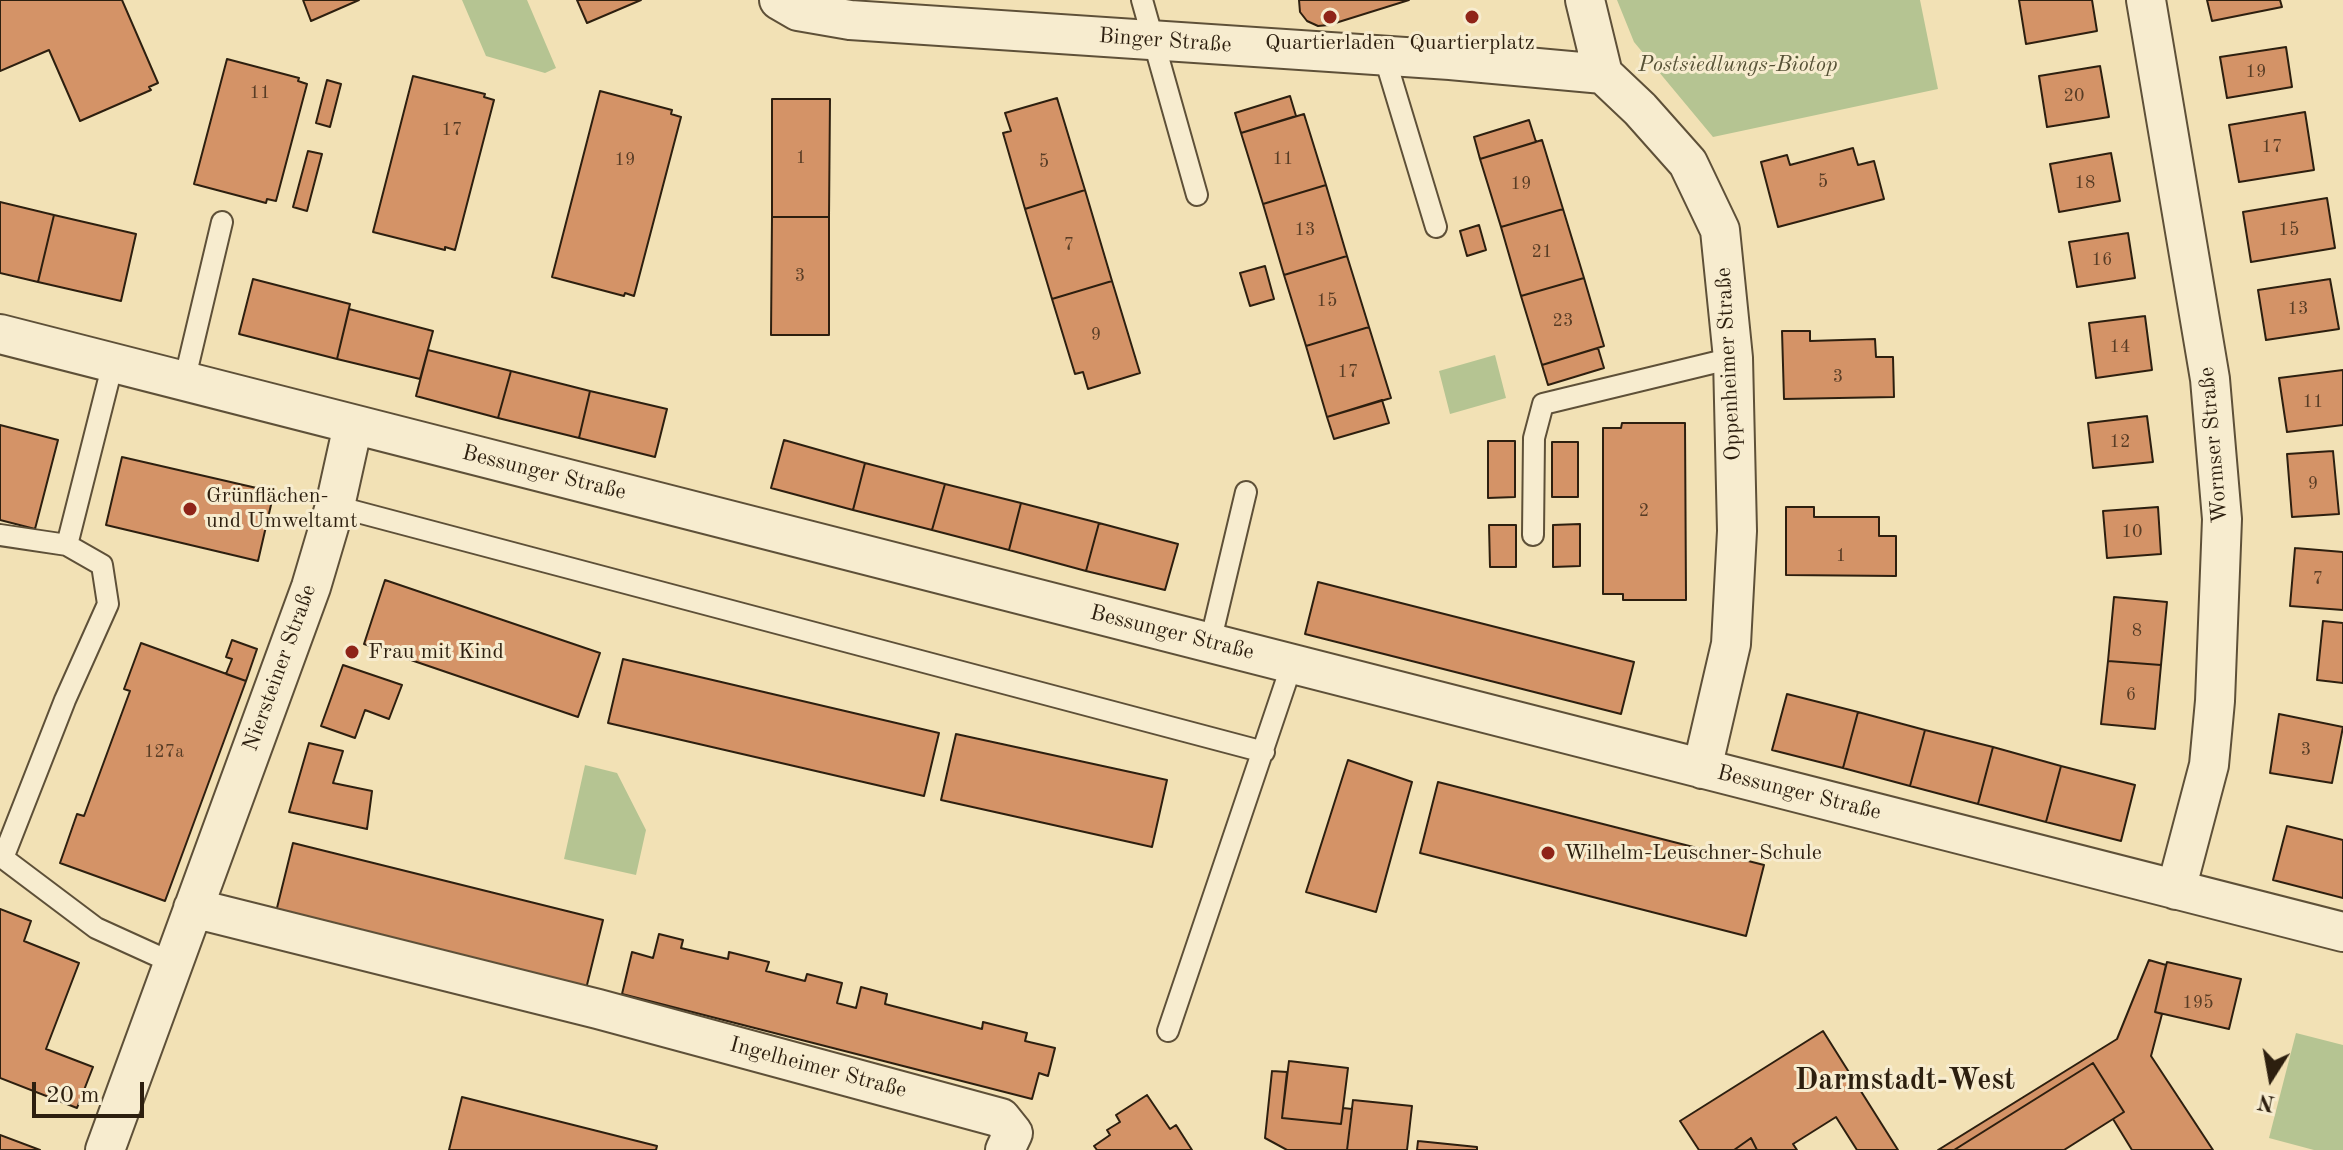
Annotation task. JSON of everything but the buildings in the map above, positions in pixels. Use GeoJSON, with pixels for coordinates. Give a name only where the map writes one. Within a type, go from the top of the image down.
{"type":"FeatureCollection","features":[{"type":"Feature","properties":{"kind":"street","name":"Binger Straße"},"geometry":{"type":"LineString","coordinates":[[779,0],[798,11],[850,20],[1384,55],[1603,74]]}},
{"type":"Feature","properties":{"kind":"street"},"geometry":{"type":"LineString","coordinates":[[1585,0],[1603,74]]}},
{"type":"Feature","properties":{"kind":"street","name":"Wormser Straße"},"geometry":{"type":"LineString","coordinates":[[2146,0],[2210,379],[2222,519],[2215,701],[2209,765],[2176,890]]}},
{"type":"Feature","properties":{"kind":"street","name":"Oppenheimer Straße"},"geometry":{"type":"LineString","coordinates":[[1603,74],[1640,109],[1688,163],[1720,230],[1733,358],[1737,531],[1731,644],[1702,769]]}},
{"type":"Feature","properties":{"kind":"street","name":"Bessunger Straße"},"geometry":{"type":"LineString","coordinates":[[0,334],[2343,932]]}},
{"type":"Feature","properties":{"kind":"street","name":"Niersteiner Straße"},"geometry":{"type":"LineString","coordinates":[[105,1150],[311,587],[335,506],[353,425]]}},
{"type":"Feature","properties":{"kind":"street","name":"Ingelheimer Straße"},"geometry":{"type":"LineString","coordinates":[[193,908],[598,1009],[1001,1118],[1013,1133],[1005,1150]]}},
{"type":"Feature","properties":{"kind":"lane"},"geometry":{"type":"LineString","coordinates":[[1142,0],[1197,195]]}},
{"type":"Feature","properties":{"kind":"lane"},"geometry":{"type":"LineString","coordinates":[[1384,55],[1436,227]]}},
{"type":"Feature","properties":{"kind":"lane"},"geometry":{"type":"LineString","coordinates":[[184,382],[222,222]]}},
{"type":"Feature","properties":{"kind":"lane"},"geometry":{"type":"LineString","coordinates":[[1533,535],[1534,438],[1543,404],[1733,358]]}},
{"type":"Feature","properties":{"kind":"lane"},"geometry":{"type":"LineString","coordinates":[[67,545],[113,363]]}},
{"type":"Feature","properties":{"kind":"lane"},"geometry":{"type":"LineString","coordinates":[[1210,643],[1246,492]]}},
{"type":"Feature","properties":{"kind":"lane"},"geometry":{"type":"LineString","coordinates":[[335,506],[1264,752]]}},
{"type":"Feature","properties":{"kind":"lane"},"geometry":{"type":"LineString","coordinates":[[0,535],[67,545],[102,565],[108,604],[65,700],[3,858],[96,928],[173,963]]}},
{"type":"Feature","properties":{"kind":"lane"},"geometry":{"type":"LineString","coordinates":[[1168,1031],[1292,664]]}},
{"type":"Feature","properties":{"kind":"green space"},"geometry":{"type":"Polygon","coordinates":[[[462,0],[527,0],[556,68],[545,73],[486,56],[462,0]]]}},
{"type":"Feature","properties":{"kind":"green space","name":"Postsiedlungs-Biotop"},"geometry":{"type":"Polygon","coordinates":[[[1617,0],[1920,0],[1938,89],[1713,137],[1634,42],[1617,0]]]}},
{"type":"Feature","properties":{"kind":"green space"},"geometry":{"type":"Polygon","coordinates":[[[1495,355],[1506,398],[1450,414],[1439,371],[1495,355]]]}},
{"type":"Feature","properties":{"kind":"green space"},"geometry":{"type":"Polygon","coordinates":[[[585,765],[617,773],[646,830],[636,875],[564,859],[585,765]]]}},
{"type":"Feature","properties":{"kind":"green space"},"geometry":{"type":"Polygon","coordinates":[[[2296,1033],[2343,1045],[2343,1150],[2314,1150],[2269,1138],[2296,1033]]]}},
{"type":"Feature","properties":{"kind":"place","name":"Quartierladen"},"geometry":{"type":"Point","coordinates":[1330,17]}},
{"type":"Feature","properties":{"kind":"place","name":"Quartierplatz"},"geometry":{"type":"Point","coordinates":[1472,17]}},
{"type":"Feature","properties":{"kind":"place","name":"Grünflächen- und Umweltamt"},"geometry":{"type":"Point","coordinates":[190,509]}},
{"type":"Feature","properties":{"kind":"place","name":"Frau mit Kind"},"geometry":{"type":"Point","coordinates":[352,652]}},
{"type":"Feature","properties":{"kind":"place","name":"Wilhelm-Leuschner-Schule"},"geometry":{"type":"Point","coordinates":[1548,853]}},
{"type":"Feature","properties":{"kind":"district","name":"Darmstadt-West"},"geometry":{"type":"Point","coordinates":[1905,1081]}}]}
